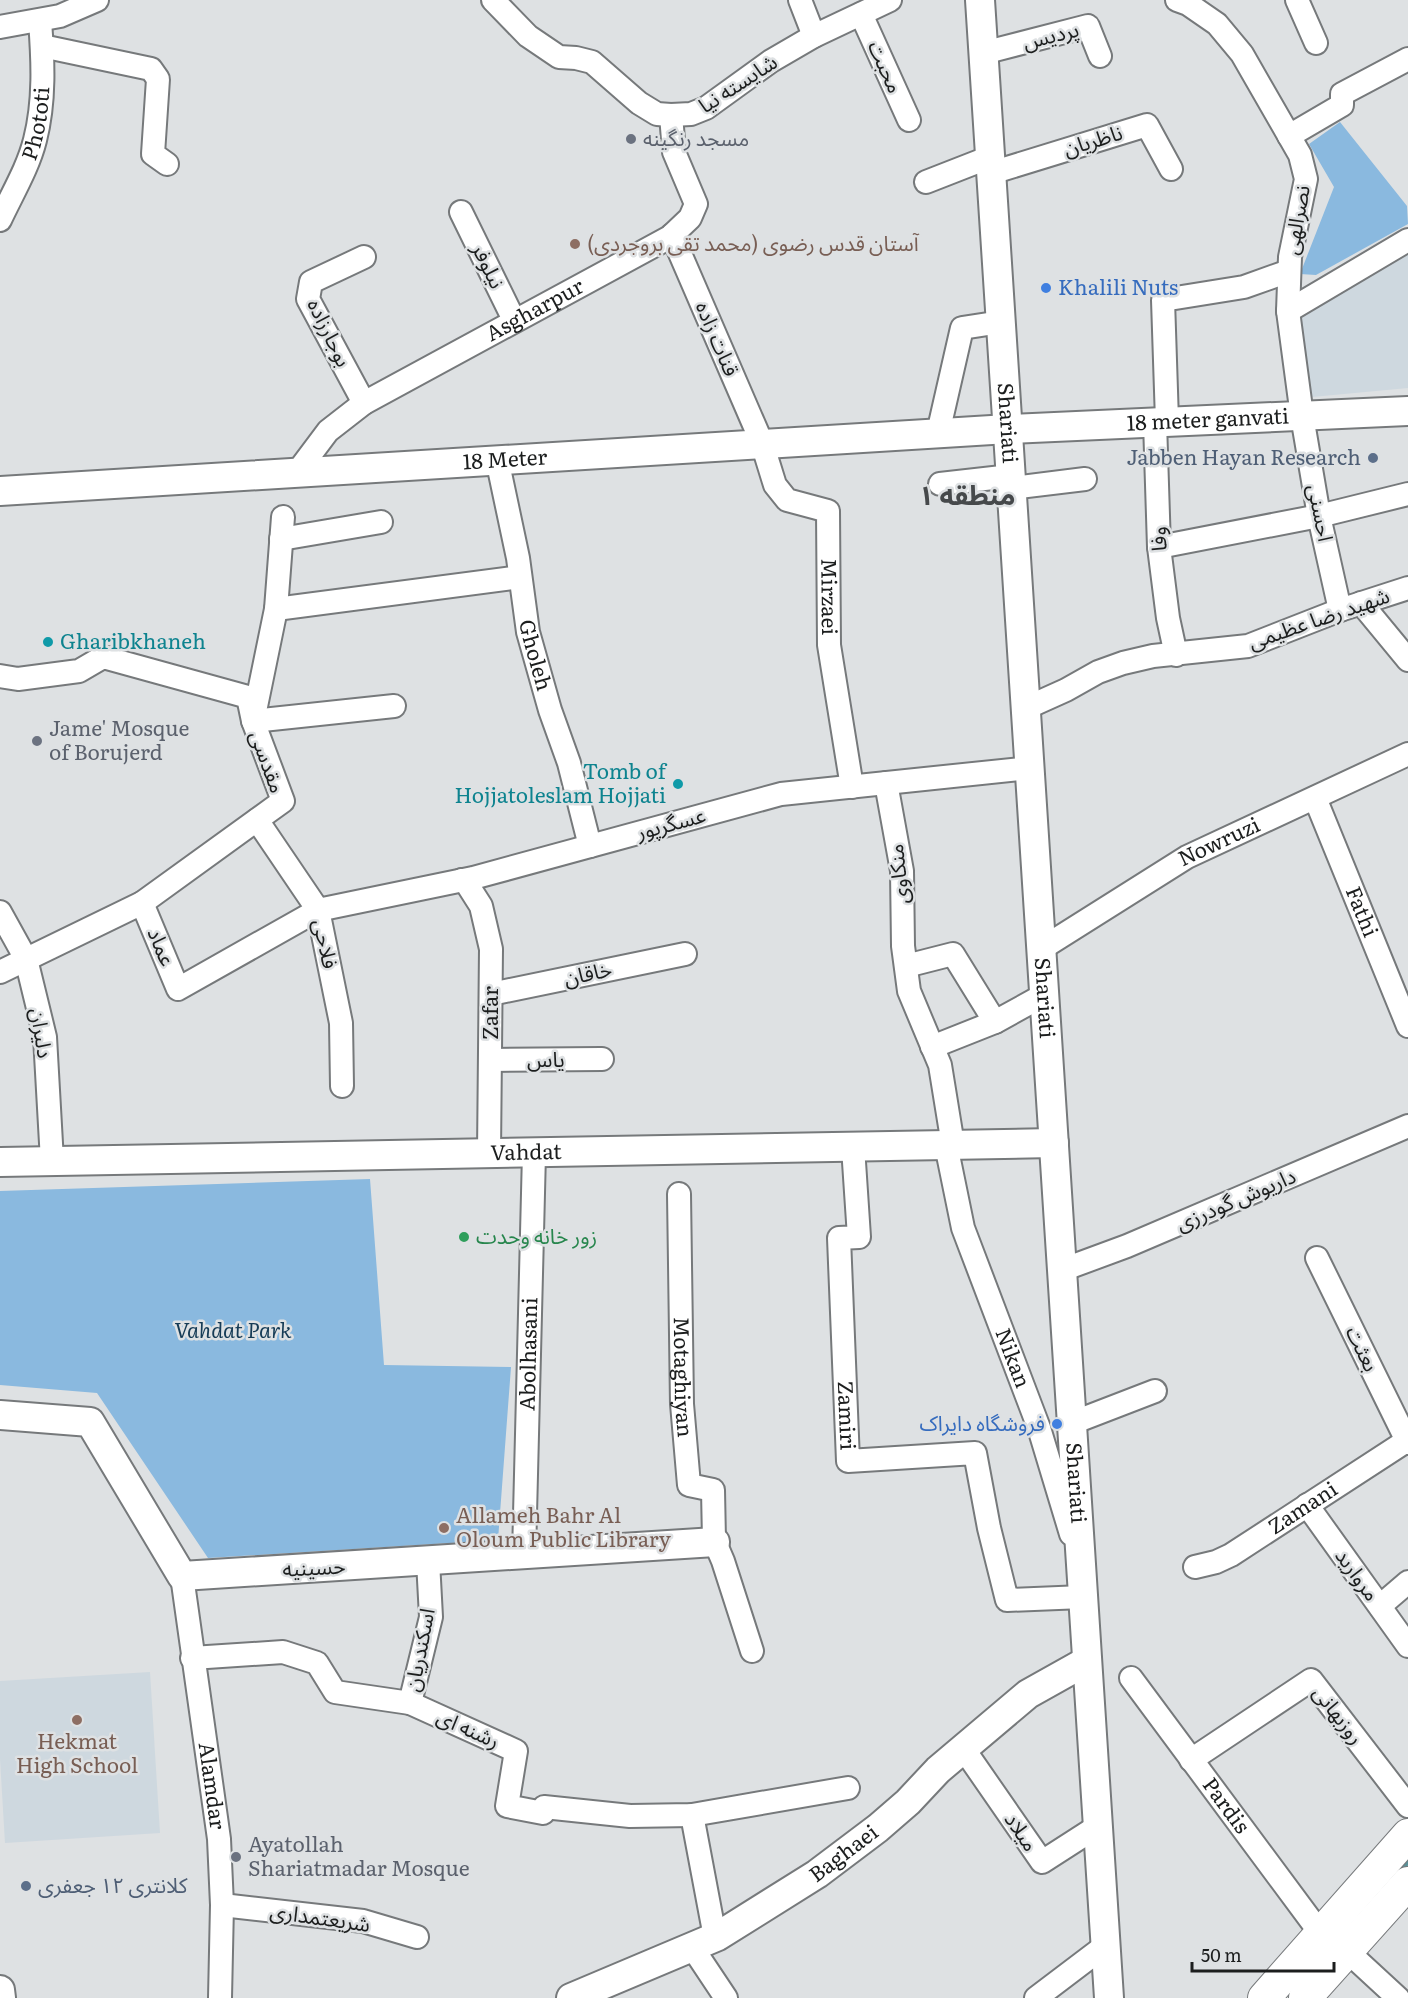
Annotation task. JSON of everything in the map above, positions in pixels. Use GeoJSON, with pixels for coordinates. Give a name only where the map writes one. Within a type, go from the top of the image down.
{"type":"FeatureCollection","features":[{"type":"Feature","properties":{"kind":"main road"},"geometry":{"type":"LineString","coordinates":[[1264,1998],[1408,1835]]}},
{"type":"Feature","properties":{"kind":"main road"},"geometry":{"type":"LineString","coordinates":[[1305,1998],[1408,1883]]}},
{"type":"Feature","properties":{"kind":"street"},"geometry":{"type":"LineString","coordinates":[[0,27],[40,21],[97,0]]}},
{"type":"Feature","properties":{"kind":"street","name":"شایسته نیا"},"geometry":{"type":"LineString","coordinates":[[493,0],[528,36],[559,57],[592,62],[639,103],[657,114],[671,115],[691,114],[706,108],[771,61],[814,36],[890,0]]}},
{"type":"Feature","properties":{"kind":"street"},"geometry":{"type":"LineString","coordinates":[[800,0],[814,36]]}},
{"type":"Feature","properties":{"kind":"street","name":"Shariati"},"geometry":{"type":"LineString","coordinates":[[980,0],[1109,1998]]}},
{"type":"Feature","properties":{"kind":"street","name":"نصرالهی"},"geometry":{"type":"LineString","coordinates":[[1177,0],[1188,4],[1217,24],[1242,54],[1300,155],[1306,179],[1290,257],[1288,311],[1302,416]]}},
{"type":"Feature","properties":{"kind":"street"},"geometry":{"type":"LineString","coordinates":[[1297,0],[1316,43]]}},
{"type":"Feature","properties":{"kind":"street","name":"محبت"},"geometry":{"type":"LineString","coordinates":[[861,14],[909,120]]}},
{"type":"Feature","properties":{"kind":"street","name":"Phototi"},"geometry":{"type":"LineString","coordinates":[[0,220],[28,162],[35,139],[40,108],[42,46],[40,21]]}},
{"type":"Feature","properties":{"kind":"street","name":"پردیس"},"geometry":{"type":"LineString","coordinates":[[983,53],[1088,26],[1100,56]]}},
{"type":"Feature","properties":{"kind":"street"},"geometry":{"type":"LineString","coordinates":[[42,46],[151,69],[158,79],[153,154],[167,164]]}},
{"type":"Feature","properties":{"kind":"street"},"geometry":{"type":"LineString","coordinates":[[1289,136],[1342,105],[1342,94],[1408,59]]}},
{"type":"Feature","properties":{"kind":"street","name":"Asgharpur"},"geometry":{"type":"LineString","coordinates":[[298,471],[328,431],[364,402],[672,235],[690,218],[696,204],[674,152],[671,115]]}},
{"type":"Feature","properties":{"kind":"street","name":"ناظریان"},"geometry":{"type":"LineString","coordinates":[[991,165],[1147,124],[1171,169]]}},
{"type":"Feature","properties":{"kind":"street"},"geometry":{"type":"LineString","coordinates":[[927,182],[991,165]]}},
{"type":"Feature","properties":{"kind":"street","name":"نیلوفر"},"geometry":{"type":"LineString","coordinates":[[461,212],[514,320]]}},
{"type":"Feature","properties":{"kind":"street","name":"قنات زاده"},"geometry":{"type":"LineString","coordinates":[[672,235],[762,443]]}},
{"type":"Feature","properties":{"kind":"street"},"geometry":{"type":"LineString","coordinates":[[1288,311],[1408,240]]}},
{"type":"Feature","properties":{"kind":"street","name":"بوجارزاده"},"geometry":{"type":"LineString","coordinates":[[364,257],[311,282],[308,299],[364,402]]}},
{"type":"Feature","properties":{"kind":"street","name":"وفا"},"geometry":{"type":"LineString","coordinates":[[1176,655],[1168,618],[1159,547],[1164,300],[1244,287],[1289,272]]}},
{"type":"Feature","properties":{"kind":"street"},"geometry":{"type":"LineString","coordinates":[[938,433],[962,327],[1001,322]]}},
{"type":"Feature","properties":{"kind":"street","name":"18 meter ganvati"},"geometry":{"type":"LineString","coordinates":[[1008,429],[1408,411]]}},
{"type":"Feature","properties":{"kind":"street","name":"احسنی"},"geometry":{"type":"LineString","coordinates":[[1302,416],[1319,516],[1351,607]]}},
{"type":"Feature","properties":{"kind":"street","name":"18 Meter"},"geometry":{"type":"LineString","coordinates":[[0,491],[1008,429]]}},
{"type":"Feature","properties":{"kind":"street","name":"Mirzaei"},"geometry":{"type":"LineString","coordinates":[[762,443],[775,485],[787,500],[828,511],[829,645],[852,787]]}},
{"type":"Feature","properties":{"kind":"street","name":"Gholeh"},"geometry":{"type":"LineString","coordinates":[[497,459],[520,577],[528,632],[550,710],[569,763],[590,846]]}},
{"type":"Feature","properties":{"kind":"street"},"geometry":{"type":"LineString","coordinates":[[940,484],[1085,479]]}},
{"type":"Feature","properties":{"kind":"street"},"geometry":{"type":"LineString","coordinates":[[1159,547],[1319,516],[1408,494]]}},
{"type":"Feature","properties":{"kind":"street","name":"مقدسی"},"geometry":{"type":"LineString","coordinates":[[142,903],[283,801],[253,721],[276,609],[283,517]]}},
{"type":"Feature","properties":{"kind":"street"},"geometry":{"type":"LineString","coordinates":[[281,539],[381,522]]}},
{"type":"Feature","properties":{"kind":"street"},"geometry":{"type":"LineString","coordinates":[[276,609],[520,577]]}},
{"type":"Feature","properties":{"kind":"street","name":"شهید رضا عظیمی"},"geometry":{"type":"LineString","coordinates":[[1026,708],[1098,672],[1123,663],[1153,656],[1248,646],[1408,588]]}},
{"type":"Feature","properties":{"kind":"street"},"geometry":{"type":"LineString","coordinates":[[1351,607],[1408,660]]}},
{"type":"Feature","properties":{"kind":"street"},"geometry":{"type":"LineString","coordinates":[[0,676],[18,679],[79,671],[103,657],[248,697],[253,721],[394,706]]}},
{"type":"Feature","properties":{"kind":"street","name":"Nowruzi"},"geometry":{"type":"LineString","coordinates":[[1041,949],[1187,857],[1408,754]]}},
{"type":"Feature","properties":{"kind":"street","name":"عسگرپور"},"geometry":{"type":"LineString","coordinates":[[318,910],[462,880],[781,794],[1030,768]]}},
{"type":"Feature","properties":{"kind":"street","name":"منکاوی"},"geometry":{"type":"LineString","coordinates":[[886,783],[902,871],[903,946],[909,992],[940,1065],[950,1145]]}},
{"type":"Feature","properties":{"kind":"street","name":"Fathi"},"geometry":{"type":"LineString","coordinates":[[1315,798],[1408,1026]]}},
{"type":"Feature","properties":{"kind":"street","name":"فلاحی"},"geometry":{"type":"LineString","coordinates":[[257,820],[318,910],[341,1023],[342,1086]]}},
{"type":"Feature","properties":{"kind":"street","name":"Zafar"},"geometry":{"type":"LineString","coordinates":[[462,880],[481,906],[491,949],[489,1153]]}},
{"type":"Feature","properties":{"kind":"street","name":"عماد"},"geometry":{"type":"LineString","coordinates":[[0,972],[142,903],[178,989],[318,910]]}},
{"type":"Feature","properties":{"kind":"street","name":"دلیران"},"geometry":{"type":"LineString","coordinates":[[0,912],[26,959],[45,1037],[52,1161]]}},
{"type":"Feature","properties":{"kind":"street","name":"خاقان"},"geometry":{"type":"LineString","coordinates":[[490,994],[684,954]]}},
{"type":"Feature","properties":{"kind":"street"},"geometry":{"type":"LineString","coordinates":[[906,966],[953,954],[995,1022]]}},
{"type":"Feature","properties":{"kind":"street"},"geometry":{"type":"LineString","coordinates":[[932,1047],[995,1022],[1044,995]]}},
{"type":"Feature","properties":{"kind":"street","name":"یاس"},"geometry":{"type":"LineString","coordinates":[[491,1060],[602,1059]]}},
{"type":"Feature","properties":{"kind":"street","name":"داریوش گودرزی"},"geometry":{"type":"LineString","coordinates":[[1062,1270],[1127,1246],[1408,1126]]}},
{"type":"Feature","properties":{"kind":"street","name":"Vahdat"},"geometry":{"type":"LineString","coordinates":[[0,1162],[1054,1143]]}},
{"type":"Feature","properties":{"kind":"street","name":"Nikan"},"geometry":{"type":"LineString","coordinates":[[950,1145],[963,1228],[1039,1428],[1082,1583]]}},
{"type":"Feature","properties":{"kind":"street","name":"Zamiri"},"geometry":{"type":"LineString","coordinates":[[853,1147],[859,1236],[839,1238],[848,1461],[975,1453],[1007,1600],[1082,1583]]}},
{"type":"Feature","properties":{"kind":"street","name":"Abolhasani"},"geometry":{"type":"LineString","coordinates":[[524,1555],[534,1153]]}},
{"type":"Feature","properties":{"kind":"street","name":"Motaghiyan"},"geometry":{"type":"LineString","coordinates":[[679,1194],[682,1404],[689,1485],[713,1490],[715,1542]]}},
{"type":"Feature","properties":{"kind":"street","name":"بعثت"},"geometry":{"type":"LineString","coordinates":[[1317,1258],[1408,1441]]}},
{"type":"Feature","properties":{"kind":"street"},"geometry":{"type":"LineString","coordinates":[[1072,1423],[1155,1391]]}},
{"type":"Feature","properties":{"kind":"street"},"geometry":{"type":"LineString","coordinates":[[0,1415],[90,1422],[182,1575]]}},
{"type":"Feature","properties":{"kind":"street","name":"Zamani"},"geometry":{"type":"LineString","coordinates":[[1196,1567],[1231,1555],[1408,1441]]}},
{"type":"Feature","properties":{"kind":"street","name":"مروارید"},"geometry":{"type":"LineString","coordinates":[[1307,1505],[1408,1646]]}},
{"type":"Feature","properties":{"kind":"street"},"geometry":{"type":"LineString","coordinates":[[715,1542],[752,1651]]}},
{"type":"Feature","properties":{"kind":"street","name":"حسینیه"},"geometry":{"type":"LineString","coordinates":[[182,1575],[715,1542]]}},
{"type":"Feature","properties":{"kind":"street","name":"اسکندریان"},"geometry":{"type":"LineString","coordinates":[[410,1703],[431,1617],[428,1561]]}},
{"type":"Feature","properties":{"kind":"street","name":"Alamdar"},"geometry":{"type":"LineString","coordinates":[[182,1575],[219,1839],[222,1905],[220,1998]]}},
{"type":"Feature","properties":{"kind":"street"},"geometry":{"type":"LineString","coordinates":[[1380,1606],[1408,1581]]}},
{"type":"Feature","properties":{"kind":"street","name":"رشنه ای"},"geometry":{"type":"LineString","coordinates":[[192,1658],[283,1652],[317,1663],[335,1692],[410,1703],[516,1750],[507,1806],[543,1813],[544,1807],[630,1816],[692,1815]]}},
{"type":"Feature","properties":{"kind":"street","name":"Baghaei"},"geometry":{"type":"LineString","coordinates":[[571,1998],[704,1942],[817,1874],[871,1834],[908,1802],[938,1770],[1028,1694],[1087,1661]]}},
{"type":"Feature","properties":{"kind":"street","name":"Pardis"},"geometry":{"type":"LineString","coordinates":[[1131,1678],[1321,1934]]}},
{"type":"Feature","properties":{"kind":"street","name":"روزبهانی"},"geometry":{"type":"LineString","coordinates":[[1191,1760],[1311,1680],[1408,1806]]}},
{"type":"Feature","properties":{"kind":"street","name":"میلاد"},"geometry":{"type":"LineString","coordinates":[[963,1748],[1042,1862],[1098,1826]]}},
{"type":"Feature","properties":{"kind":"street"},"geometry":{"type":"LineString","coordinates":[[726,1998],[704,1942],[692,1815],[848,1788]]}},
{"type":"Feature","properties":{"kind":"street","name":"شریعتمداری"},"geometry":{"type":"LineString","coordinates":[[222,1905],[363,1921],[417,1937]]}},
{"type":"Feature","properties":{"kind":"street"},"geometry":{"type":"LineString","coordinates":[[1036,1998],[1106,1945]]}},
{"type":"Feature","properties":{"kind":"street"},"geometry":{"type":"LineString","coordinates":[[1347,1951],[1398,1998]]}},
{"type":"Feature","properties":{"kind":"street"},"geometry":{"type":"LineString","coordinates":[[0,1990],[1,1998]]}},
{"type":"Feature","properties":{"kind":"shaded area"},"geometry":{"type":"Polygon","coordinates":[[[1408,252],[1408,388],[1312,397],[1295,314],[1408,252]]]}},
{"type":"Feature","properties":{"kind":"shaded area","name":"Hekmat High School"},"geometry":{"type":"Polygon","coordinates":[[[150,1672],[160,1833],[5,1843],[0,1759],[0,1681],[150,1672]]]}},
{"type":"Feature","properties":{"kind":"green space"},"geometry":{"type":"Polygon","coordinates":[[[1340,122],[1407,206],[1408,224],[1316,275],[1300,274],[1334,187],[1309,144],[1340,122]]]}},
{"type":"Feature","properties":{"kind":"green space","name":"Vahdat Park"},"geometry":{"type":"Polygon","coordinates":[[[370,1179],[384,1365],[511,1367],[498,1540],[208,1558],[97,1393],[0,1385],[0,1191],[370,1179]]]}},
{"type":"Feature","properties":{"kind":"waterway"},"geometry":{"type":"LineString","coordinates":[[1395,1875],[1408,1861]]}},
{"type":"Feature","properties":{"kind":"place","name":"مسجد رنگینه"},"geometry":{"type":"Point","coordinates":[631,139]}},
{"type":"Feature","properties":{"kind":"place","name":"آستان قدس رضوی (محمد تقی بروجردی)"},"geometry":{"type":"Point","coordinates":[575,244]}},
{"type":"Feature","properties":{"kind":"place","name":"Khalili Nuts"},"geometry":{"type":"Point","coordinates":[1046,288]}},
{"type":"Feature","properties":{"kind":"place","name":"Jabben Hayan Research"},"geometry":{"type":"Point","coordinates":[1373,458]}},
{"type":"Feature","properties":{"kind":"place","name":"Gharibkhaneh"},"geometry":{"type":"Point","coordinates":[48,642]}},
{"type":"Feature","properties":{"kind":"place","name":"Jame' Mosque of Borujerd"},"geometry":{"type":"Point","coordinates":[37,741]}},
{"type":"Feature","properties":{"kind":"place","name":"Tomb of Hojjatoleslam Hojjati"},"geometry":{"type":"Point","coordinates":[678,784]}},
{"type":"Feature","properties":{"kind":"place","name":"زور خانه وحدت"},"geometry":{"type":"Point","coordinates":[464,1237]}},
{"type":"Feature","properties":{"kind":"place","name":"فروشگاه دایراک"},"geometry":{"type":"Point","coordinates":[1057,1424]}},
{"type":"Feature","properties":{"kind":"place","name":"Allameh Bahr Al Oloum Public Library"},"geometry":{"type":"Point","coordinates":[444,1528]}},
{"type":"Feature","properties":{"kind":"place","name":"Hekmat High School"},"geometry":{"type":"Point","coordinates":[77,1720]}},
{"type":"Feature","properties":{"kind":"place","name":"Ayatollah Shariatmadar Mosque"},"geometry":{"type":"Point","coordinates":[236,1857]}},
{"type":"Feature","properties":{"kind":"place","name":"کلانتری ۱۲ جعفری"},"geometry":{"type":"Point","coordinates":[26,1886]}},
{"type":"Feature","properties":{"kind":"district","name":"منطقه ۱"},"geometry":{"type":"Point","coordinates":[967,496]}}]}
